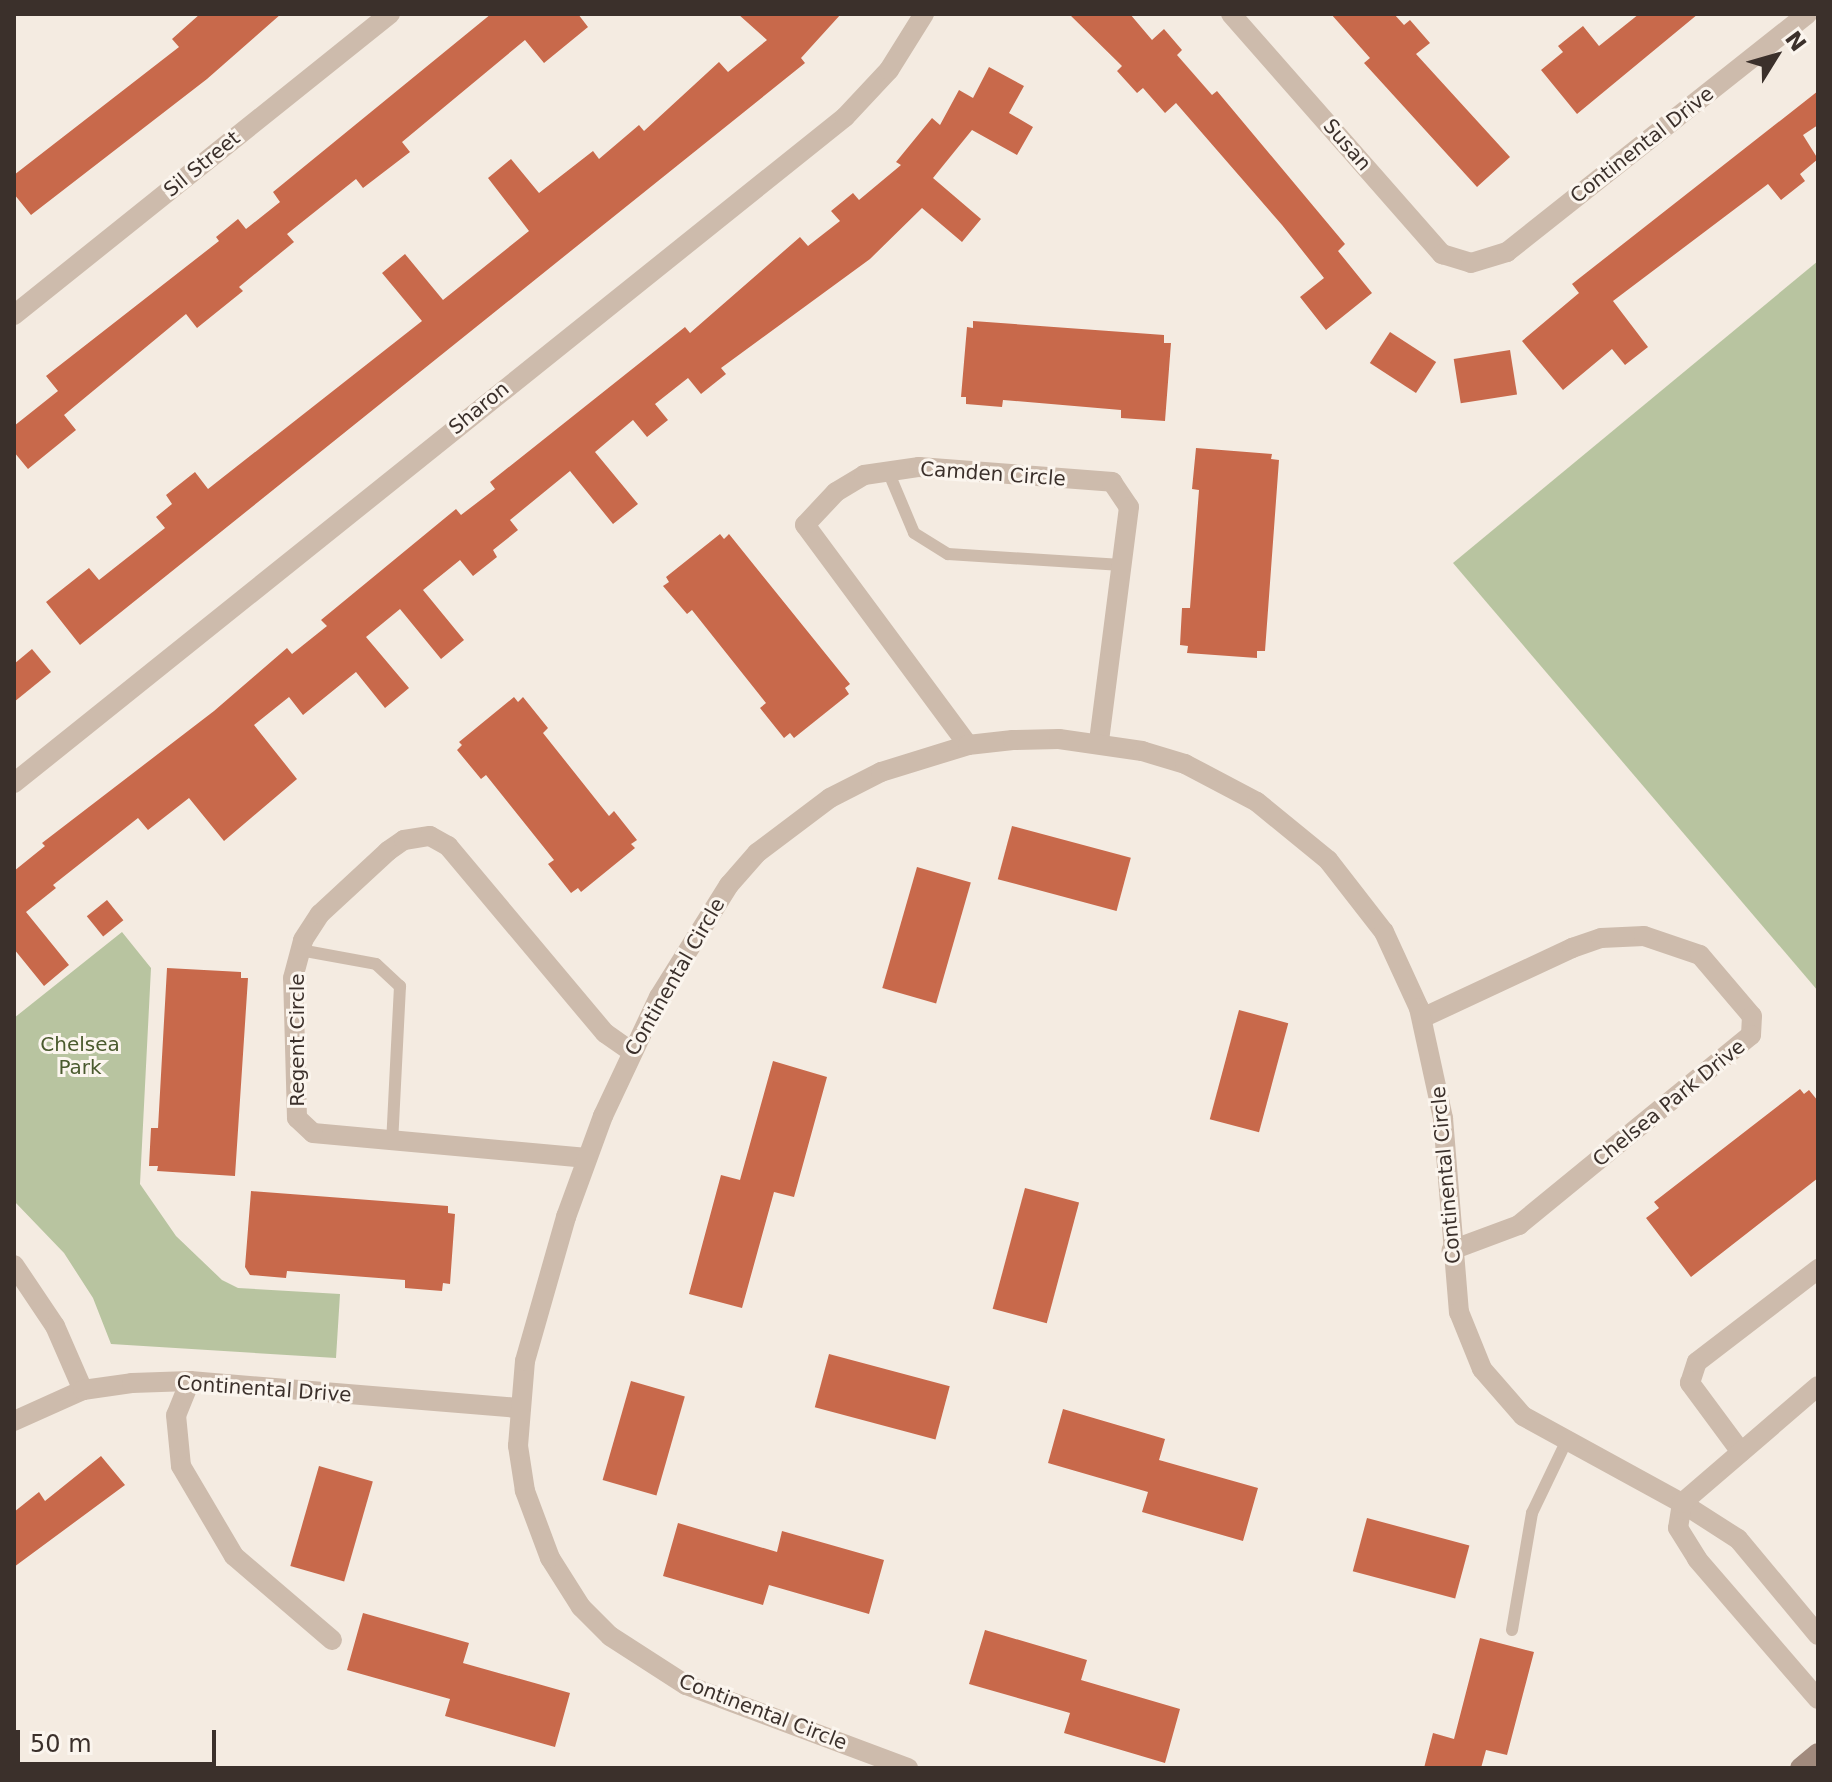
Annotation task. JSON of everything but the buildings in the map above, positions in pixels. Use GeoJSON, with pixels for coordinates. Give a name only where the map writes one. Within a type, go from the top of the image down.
{"type":"FeatureCollection","features":[{"type":"Feature","properties":{"kind":"street","name":"Sil Street"},"geometry":{"type":"LineString","coordinates":[[14,315],[390,14]]}},
{"type":"Feature","properties":{"kind":"street","name":"Sharon"},"geometry":{"type":"LineString","coordinates":[[14,783],[845,117],[889,70],[924,14]]}},
{"type":"Feature","properties":{"kind":"street","name":"Susan"},"geometry":{"type":"LineString","coordinates":[[1231,14],[1442,254],[1471,263]]}},
{"type":"Feature","properties":{"kind":"street","name":"Continental Drive"},"geometry":{"type":"LineString","coordinates":[[1471,263],[1507,252],[1807,14]]}},
{"type":"Feature","properties":{"kind":"street","name":"Camden Circle"},"geometry":{"type":"LineString","coordinates":[[968,745],[805,525],[836,492],[864,475],[919,467],[1112,482],[1129,507],[1099,742]]}},
{"type":"Feature","properties":{"kind":"street","name":"Continental Circle"},"geometry":{"type":"LineString","coordinates":[[908,1768],[686,1685],[610,1636],[571,1593],[538,1530],[519,1462],[521,1408],[536,1313],[587,1158],[631,1051],[687,947],[729,885],[757,853],[842,791],[895,766],[968,745],[1013,740],[1099,742],[1185,764],[1225,782],[1295,829],[1358,894],[1384,932],[1422,1018],[1442,1106],[1459,1312],[1482,1369],[1523,1416],[1682,1503],[1738,1539],[1818,1635]]}},
{"type":"Feature","properties":{"kind":"street","name":"Regent Circle"},"geometry":{"type":"LineString","coordinates":[[587,1158],[313,1133],[297,1118],[293,978],[300,950],[320,914],[388,851],[404,840],[430,836],[448,846],[605,1033],[631,1051]]}},
{"type":"Feature","properties":{"kind":"street","name":"Chelsea Park Drive"},"geometry":{"type":"LineString","coordinates":[[1422,1018],[1572,948],[1601,938],[1644,936],[1700,955],[1752,1016],[1751,1035],[1519,1225],[1452,1250]]}},
{"type":"Feature","properties":{"kind":"street"},"geometry":{"type":"LineString","coordinates":[[14,1265],[55,1326],[83,1390]]}},
{"type":"Feature","properties":{"kind":"street"},"geometry":{"type":"LineString","coordinates":[[1741,1452],[1690,1383],[1697,1362],[1818,1269]]}},
{"type":"Feature","properties":{"kind":"street","name":"Continental Drive"},"geometry":{"type":"LineString","coordinates":[[14,1421],[83,1390],[190,1381],[521,1408]]}},
{"type":"Feature","properties":{"kind":"street"},"geometry":{"type":"LineString","coordinates":[[190,1381],[176,1415],[181,1466],[234,1556],[332,1640]]}},
{"type":"Feature","properties":{"kind":"street"},"geometry":{"type":"LineString","coordinates":[[1818,1386],[1682,1503],[1678,1528],[1697,1559],[1818,1699]]}},
{"type":"Feature","properties":{"kind":"street"},"geometry":{"type":"LineString","coordinates":[[1800,1768],[1818,1753]]}},
{"type":"Feature","properties":{"kind":"lane"},"geometry":{"type":"LineString","coordinates":[[888,471],[914,533],[948,554],[1122,565]]}},
{"type":"Feature","properties":{"kind":"lane"},"geometry":{"type":"LineString","coordinates":[[300,950],[376,964],[400,986],[392,1142]]}},
{"type":"Feature","properties":{"kind":"lane"},"geometry":{"type":"LineString","coordinates":[[1512,1630],[1532,1513],[1566,1442]]}},
{"type":"Feature","properties":{"kind":"green space"},"geometry":{"type":"Polygon","coordinates":[[[1818,261],[1818,991],[1453,563],[1818,261]]]}},
{"type":"Feature","properties":{"kind":"green space","name":"Chelsea Park"},"geometry":{"type":"Polygon","coordinates":[[[122,932],[151,968],[140,1184],[176,1236],[222,1280],[238,1288],[340,1294],[336,1358],[111,1344],[93,1298],[64,1253],[14,1201],[14,1018],[122,932]]]}}]}
